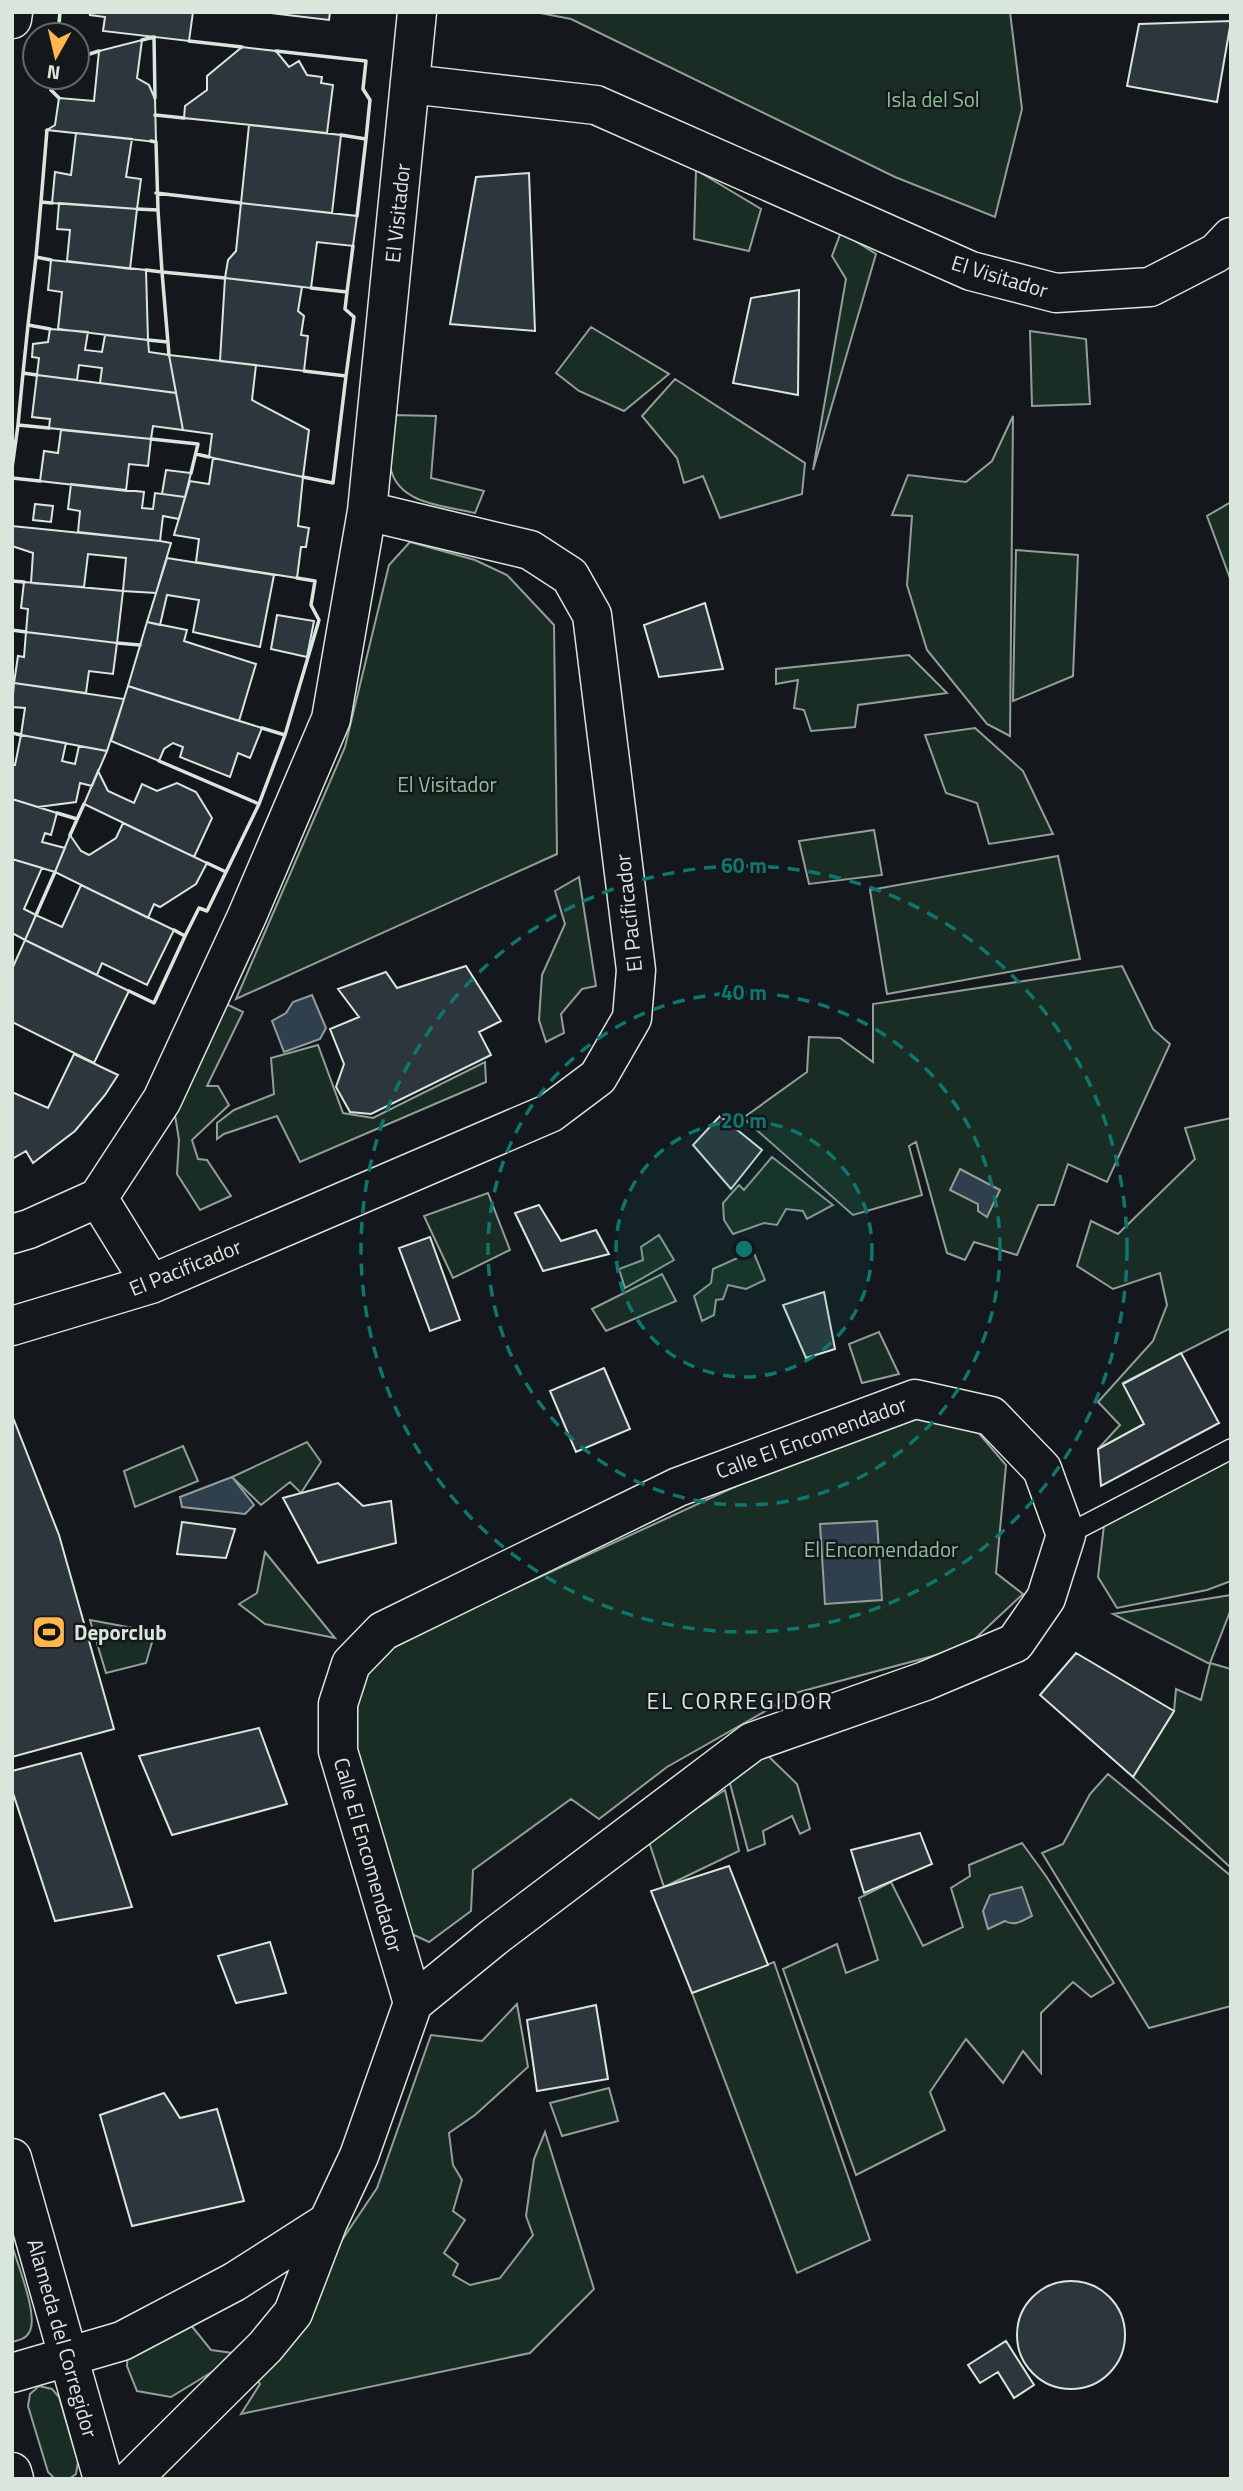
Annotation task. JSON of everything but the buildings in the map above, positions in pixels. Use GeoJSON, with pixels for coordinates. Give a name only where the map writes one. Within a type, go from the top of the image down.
{"type":"FeatureCollection","features":[{"type":"Feature","properties":{"kind":"street"},"geometry":{"type":"LineString","coordinates":[[12,19],[13,12]]}},
{"type":"Feature","properties":{"kind":"street","name":"El Visitador"},"geometry":{"type":"LineString","coordinates":[[98,1198],[162,1100],[247,916],[331,719],[367,511],[417,12]]}},
{"type":"Feature","properties":{"kind":"street","name":"El Visitador"},"geometry":{"type":"LineString","coordinates":[[410,84],[596,105],[971,271],[1056,293],[1150,287],[1216,253],[1231,237]]}},
{"type":"Feature","properties":{"kind":"street","name":"El Pacificador"},"geometry":{"type":"LineString","coordinates":[[12,1326],[151,1283],[550,1113],[597,1077],[632,1018],[636,970],[592,615],[570,576],[530,550],[367,511]]}},
{"type":"Feature","properties":{"kind":"street"},"geometry":{"type":"LineString","coordinates":[[12,1234],[98,1198],[151,1283]]}},
{"type":"Feature","properties":{"kind":"street","name":"Calle El Encomendador"},"geometry":{"type":"LineString","coordinates":[[413,2003],[338,1751],[338,1704],[351,1664],[383,1632],[678,1487],[915,1399],[991,1416],[1042,1469],[1066,1535]]}},
{"type":"Feature","properties":{"kind":"street"},"geometry":{"type":"LineString","coordinates":[[132,2479],[265,2347],[293,2313],[328,2222],[359,2156],[413,2003],[494,1937],[752,1742],[925,1681],[1014,1643],[1046,1598],[1066,1535]]}},
{"type":"Feature","properties":{"kind":"street","name":"Alameda del Corregidor"},"geometry":{"type":"LineString","coordinates":[[12,2158],[103,2479]]}},
{"type":"Feature","properties":{"kind":"street"},"geometry":{"type":"LineString","coordinates":[[12,2373],[122,2341],[234,2282],[328,2222]]}},
{"type":"Feature","properties":{"kind":"street"},"geometry":{"type":"LineString","coordinates":[[12,2472],[14,2479]]}},
{"type":"Feature","properties":{"kind":"lane"},"geometry":{"type":"LineString","coordinates":[[1066,1535],[1231,1449]]}},
{"type":"Feature","properties":{"kind":"green space","name":"Isla del Sol"},"geometry":{"type":"Polygon","coordinates":[[[535,12],[1010,12],[1022,109],[995,217],[895,177],[571,19],[535,12]]]}},
{"type":"Feature","properties":{"kind":"green space"},"geometry":{"type":"Polygon","coordinates":[[[696,170],[761,209],[749,251],[694,239],[696,170]]]}},
{"type":"Feature","properties":{"kind":"green space"},"geometry":{"type":"Polygon","coordinates":[[[841,232],[876,254],[813,470],[846,279],[832,256],[841,232]]]}},
{"type":"Feature","properties":{"kind":"green space"},"geometry":{"type":"Polygon","coordinates":[[[591,327],[669,374],[624,411],[579,391],[556,373],[591,327]]]}},
{"type":"Feature","properties":{"kind":"green space"},"geometry":{"type":"Polygon","coordinates":[[[1030,331],[1086,339],[1090,404],[1032,406],[1030,331]]]}},
{"type":"Feature","properties":{"kind":"green space"},"geometry":{"type":"Polygon","coordinates":[[[675,379],[805,463],[802,494],[720,518],[703,476],[684,483],[677,458],[642,416],[675,379]]]}},
{"type":"Feature","properties":{"kind":"green space"},"geometry":{"type":"Polygon","coordinates":[[[392,415],[436,416],[431,478],[484,491],[475,513],[426,502],[414,497],[396,482],[389,458],[392,415]]]}},
{"type":"Feature","properties":{"kind":"green space"},"geometry":{"type":"Polygon","coordinates":[[[1013,416],[1010,736],[987,724],[927,650],[907,585],[912,516],[892,515],[908,475],[966,482],[992,461],[1013,416]]]}},
{"type":"Feature","properties":{"kind":"green space"},"geometry":{"type":"Polygon","coordinates":[[[1231,502],[1231,581],[1207,516],[1231,502]]]}},
{"type":"Feature","properties":{"kind":"green space","name":"El Visitador"},"geometry":{"type":"Polygon","coordinates":[[[410,542],[475,560],[507,575],[554,625],[557,854],[236,999],[345,747],[389,565],[410,542]]]}},
{"type":"Feature","properties":{"kind":"green space"},"geometry":{"type":"Polygon","coordinates":[[[1016,550],[1078,555],[1073,676],[1013,701],[1016,550]]]}},
{"type":"Feature","properties":{"kind":"green space"},"geometry":{"type":"Polygon","coordinates":[[[909,655],[947,693],[858,705],[855,727],[811,731],[804,710],[794,708],[798,680],[776,684],[776,669],[909,655]]]}},
{"type":"Feature","properties":{"kind":"green space"},"geometry":{"type":"Polygon","coordinates":[[[975,728],[1023,771],[1053,834],[989,844],[977,803],[946,793],[925,735],[975,728]]]}},
{"type":"Feature","properties":{"kind":"green space"},"geometry":{"type":"Polygon","coordinates":[[[874,830],[882,875],[809,884],[799,841],[874,830]]]}},
{"type":"Feature","properties":{"kind":"green space"},"geometry":{"type":"Polygon","coordinates":[[[1058,856],[1080,959],[887,994],[870,890],[1058,856]]]}},
{"type":"Feature","properties":{"kind":"green space"},"geometry":{"type":"Polygon","coordinates":[[[579,877],[596,986],[582,989],[561,1014],[564,1033],[546,1042],[539,1020],[542,975],[565,924],[555,891],[579,877]]]}},
{"type":"Feature","properties":{"kind":"green space"},"geometry":{"type":"Polygon","coordinates":[[[1122,966],[1153,1029],[1170,1044],[1107,1182],[1068,1164],[1054,1205],[1038,1205],[1017,1255],[974,1242],[965,1260],[947,1253],[916,1142],[909,1146],[922,1195],[853,1215],[743,1118],[807,1072],[809,1037],[840,1038],[873,1062],[873,1004],[1122,966]]]}},
{"type":"Feature","properties":{"kind":"green space"},"geometry":{"type":"Polygon","coordinates":[[[222,1002],[243,1012],[207,1086],[218,1086],[229,1105],[192,1140],[198,1159],[207,1160],[231,1196],[200,1210],[177,1174],[179,1140],[174,1109],[222,1002]]]}},
{"type":"Feature","properties":{"kind":"green space"},"geometry":{"type":"Polygon","coordinates":[[[318,1045],[343,1113],[373,1118],[485,1062],[486,1082],[300,1162],[277,1116],[224,1134],[217,1139],[217,1123],[234,1110],[274,1094],[271,1058],[318,1045]]]}},
{"type":"Feature","properties":{"kind":"green space"},"geometry":{"type":"Polygon","coordinates":[[[1231,1118],[1231,1328],[1123,1383],[1144,1424],[1098,1449],[1120,1425],[1098,1402],[1153,1341],[1167,1305],[1160,1273],[1113,1289],[1077,1266],[1091,1221],[1118,1234],[1195,1159],[1185,1128],[1231,1118]]]}},
{"type":"Feature","properties":{"kind":"green space"},"geometry":{"type":"Polygon","coordinates":[[[772,1157],[833,1205],[807,1219],[803,1211],[786,1209],[777,1225],[764,1223],[733,1234],[724,1220],[723,1203],[739,1185],[744,1190],[772,1157]]]}},
{"type":"Feature","properties":{"kind":"green space"},"geometry":{"type":"Polygon","coordinates":[[[488,1193],[510,1250],[453,1278],[424,1216],[488,1193]]]}},
{"type":"Feature","properties":{"kind":"green space"},"geometry":{"type":"Polygon","coordinates":[[[659,1235],[674,1260],[625,1288],[619,1269],[643,1260],[641,1247],[659,1235]]]}},
{"type":"Feature","properties":{"kind":"green space"},"geometry":{"type":"Polygon","coordinates":[[[753,1251],[765,1280],[746,1289],[728,1285],[723,1299],[716,1300],[714,1315],[702,1321],[694,1296],[711,1283],[713,1269],[753,1251]]]}},
{"type":"Feature","properties":{"kind":"green space"},"geometry":{"type":"Polygon","coordinates":[[[662,1274],[676,1301],[606,1331],[592,1309],[662,1274]]]}},
{"type":"Feature","properties":{"kind":"green space"},"geometry":{"type":"Polygon","coordinates":[[[879,1332],[899,1374],[862,1383],[849,1344],[879,1332]]]}},
{"type":"Feature","properties":{"kind":"green space","name":"El Encomendador"},"geometry":{"type":"Polygon","coordinates":[[[901,1414],[970,1423],[1006,1465],[996,1573],[1023,1594],[966,1647],[799,1692],[667,1767],[599,1819],[571,1799],[473,1870],[471,1911],[429,1942],[401,1929],[356,1748],[358,1692],[367,1669],[390,1646],[830,1443],[901,1414]]]}},
{"type":"Feature","properties":{"kind":"green space"},"geometry":{"type":"Polygon","coordinates":[[[307,1442],[321,1462],[301,1493],[290,1482],[261,1505],[232,1477],[307,1442]]]}},
{"type":"Feature","properties":{"kind":"green space"},"geometry":{"type":"Polygon","coordinates":[[[183,1446],[198,1481],[135,1507],[124,1471],[183,1446]]]}},
{"type":"Feature","properties":{"kind":"green space"},"geometry":{"type":"Polygon","coordinates":[[[1231,1457],[1231,1581],[1207,1590],[1117,1608],[1098,1577],[1104,1525],[1231,1457]]]}},
{"type":"Feature","properties":{"kind":"green space"},"geometry":{"type":"Polygon","coordinates":[[[265,1552],[335,1638],[265,1624],[239,1604],[257,1593],[265,1552]]]}},
{"type":"Feature","properties":{"kind":"green space"},"geometry":{"type":"Polygon","coordinates":[[[1231,1595],[1231,1609],[1210,1663],[1231,1669],[1231,1868],[1133,1777],[1174,1711],[1176,1689],[1201,1700],[1210,1664],[1113,1614],[1231,1595]]]}},
{"type":"Feature","properties":{"kind":"green space"},"geometry":{"type":"Polygon","coordinates":[[[90,1620],[155,1632],[146,1663],[106,1673],[90,1620]]]}},
{"type":"Feature","properties":{"kind":"green space"},"geometry":{"type":"Polygon","coordinates":[[[763,1751],[797,1784],[810,1829],[800,1834],[792,1816],[763,1831],[765,1844],[748,1851],[728,1776],[763,1751]]]}},
{"type":"Feature","properties":{"kind":"green space"},"geometry":{"type":"Polygon","coordinates":[[[1108,1774],[1231,1876],[1231,2006],[1149,2028],[1042,1853],[1063,1844],[1090,1794],[1108,1774]]]}},
{"type":"Feature","properties":{"kind":"green space"},"geometry":{"type":"Polygon","coordinates":[[[725,1790],[739,1851],[664,1887],[648,1839],[725,1790]]]}},
{"type":"Feature","properties":{"kind":"green space"},"geometry":{"type":"Polygon","coordinates":[[[1022,1843],[1114,1983],[1091,1997],[1073,1982],[1041,2013],[1041,2073],[1023,2051],[1003,2083],[966,2039],[930,2092],[945,2130],[856,2175],[783,1969],[837,1944],[846,1973],[878,1960],[859,1898],[891,1882],[923,1946],[963,1927],[951,1888],[970,1876],[969,1865],[1022,1843]]]}},
{"type":"Feature","properties":{"kind":"green space"},"geometry":{"type":"Polygon","coordinates":[[[774,1962],[870,2240],[797,2273],[692,1993],[774,1962]]]}},
{"type":"Feature","properties":{"kind":"green space"},"geometry":{"type":"Polygon","coordinates":[[[517,2004],[528,2067],[475,2115],[449,2133],[453,2165],[462,2180],[453,2211],[465,2220],[444,2253],[458,2264],[453,2275],[470,2285],[500,2278],[533,2235],[526,2216],[534,2159],[545,2132],[594,2289],[530,2353],[241,2414],[260,2384],[248,2367],[272,2344],[377,2188],[431,2035],[482,2041],[517,2004]]]}},
{"type":"Feature","properties":{"kind":"green space"},"geometry":{"type":"Polygon","coordinates":[[[609,2088],[618,2121],[562,2136],[550,2103],[609,2088]]]}},
{"type":"Feature","properties":{"kind":"green space"},"geometry":{"type":"Polygon","coordinates":[[[12,2245],[29,2301],[32,2323],[27,2336],[12,2342],[12,2245]]]}},
{"type":"Feature","properties":{"kind":"green space"},"geometry":{"type":"Polygon","coordinates":[[[186,2319],[211,2350],[233,2353],[220,2367],[171,2397],[137,2391],[127,2366],[128,2347],[186,2319]]]}},
{"type":"Feature","properties":{"kind":"green space"},"geometry":{"type":"Polygon","coordinates":[[[39,2386],[52,2389],[59,2397],[78,2462],[76,2474],[69,2479],[55,2479],[48,2472],[28,2406],[30,2394],[39,2386]]]}},
{"type":"Feature","properties":{"kind":"water"},"geometry":{"type":"Polygon","coordinates":[[[312,995],[326,1028],[320,1039],[284,1052],[272,1021],[286,1013],[293,1002],[312,995]]]}},
{"type":"Feature","properties":{"kind":"water"},"geometry":{"type":"Polygon","coordinates":[[[960,1169],[1000,1190],[987,1217],[978,1211],[978,1204],[950,1190],[960,1169]]]}},
{"type":"Feature","properties":{"kind":"water"},"geometry":{"type":"Polygon","coordinates":[[[232,1477],[254,1505],[245,1514],[182,1507],[180,1497],[232,1477]]]}},
{"type":"Feature","properties":{"kind":"water"},"geometry":{"type":"Polygon","coordinates":[[[877,1521],[882,1600],[825,1604],[820,1524],[877,1521]]]}},
{"type":"Feature","properties":{"kind":"water"},"geometry":{"type":"Polygon","coordinates":[[[1022,1887],[1032,1916],[1016,1923],[1005,1921],[988,1929],[983,1911],[990,1895],[1022,1887]]]}},
{"type":"Feature","properties":{"kind":"wall"},"geometry":{"type":"LineString","coordinates":[[59,21],[60,12]]}},
{"type":"Feature","properties":{"kind":"wall"},"geometry":{"type":"LineString","coordinates":[[142,40],[154,37],[155,98]]}},
{"type":"Feature","properties":{"kind":"wall"},"geometry":{"type":"LineString","coordinates":[[189,41],[242,47]]}},
{"type":"Feature","properties":{"kind":"wall"},"geometry":{"type":"LineString","coordinates":[[91,54],[99,51]]}},
{"type":"Feature","properties":{"kind":"wall"},"geometry":{"type":"LineString","coordinates":[[276,51],[366,61],[363,89],[370,100],[366,139]]}},
{"type":"Feature","properties":{"kind":"wall"},"geometry":{"type":"LineString","coordinates":[[52,91],[59,98]]}},
{"type":"Feature","properties":{"kind":"wall"},"geometry":{"type":"LineString","coordinates":[[155,115],[184,118]]}},
{"type":"Feature","properties":{"kind":"wall"},"geometry":{"type":"LineString","coordinates":[[41,202],[47,130]]}},
{"type":"Feature","properties":{"kind":"wall"},"geometry":{"type":"LineString","coordinates":[[341,135],[366,139],[357,216]]}},
{"type":"Feature","properties":{"kind":"wall"},"geometry":{"type":"LineString","coordinates":[[151,141],[156,142],[158,210]]}},
{"type":"Feature","properties":{"kind":"wall"},"geometry":{"type":"LineString","coordinates":[[156,193],[241,203]]}},
{"type":"Feature","properties":{"kind":"wall"},"geometry":{"type":"LineString","coordinates":[[36,257],[41,202],[52,203]]}},
{"type":"Feature","properties":{"kind":"wall"},"geometry":{"type":"LineString","coordinates":[[137,209],[158,210],[162,272],[146,270]]}},
{"type":"Feature","properties":{"kind":"wall"},"geometry":{"type":"LineString","coordinates":[[347,292],[353,246]]}},
{"type":"Feature","properties":{"kind":"wall"},"geometry":{"type":"LineString","coordinates":[[28,325],[36,257],[51,260]]}},
{"type":"Feature","properties":{"kind":"wall"},"geometry":{"type":"LineString","coordinates":[[169,355],[162,272],[225,278]]}},
{"type":"Feature","properties":{"kind":"wall"},"geometry":{"type":"LineString","coordinates":[[311,288],[347,292],[345,309],[354,317],[346,376]]}},
{"type":"Feature","properties":{"kind":"wall"},"geometry":{"type":"LineString","coordinates":[[23,373],[28,325],[50,329]]}},
{"type":"Feature","properties":{"kind":"wall"},"geometry":{"type":"LineString","coordinates":[[148,340],[168,342]]}},
{"type":"Feature","properties":{"kind":"wall"},"geometry":{"type":"LineString","coordinates":[[303,477],[333,483],[346,376],[304,371]]}},
{"type":"Feature","properties":{"kind":"wall"},"geometry":{"type":"LineString","coordinates":[[18,425],[23,373],[37,375]]}},
{"type":"Feature","properties":{"kind":"wall"},"geometry":{"type":"LineString","coordinates":[[12,468],[18,425],[49,428]]}},
{"type":"Feature","properties":{"kind":"wall"},"geometry":{"type":"LineString","coordinates":[[151,439],[198,444],[191,473]]}},
{"type":"Feature","properties":{"kind":"wall"},"geometry":{"type":"LineString","coordinates":[[196,454],[209,457]]}},
{"type":"Feature","properties":{"kind":"wall"},"geometry":{"type":"LineString","coordinates":[[12,478],[40,481]]}},
{"type":"Feature","properties":{"kind":"wall"},"geometry":{"type":"LineString","coordinates":[[285,735],[319,620],[311,605],[315,581],[297,578]]}},
{"type":"Feature","properties":{"kind":"wall"},"geometry":{"type":"LineString","coordinates":[[12,581],[24,582]]}},
{"type":"Feature","properties":{"kind":"wall"},"geometry":{"type":"LineString","coordinates":[[12,630],[26,632]]}},
{"type":"Feature","properties":{"kind":"wall"},"geometry":{"type":"LineString","coordinates":[[117,643],[140,645]]}},
{"type":"Feature","properties":{"kind":"wall"},"geometry":{"type":"LineString","coordinates":[[259,804],[285,735],[262,728]]}},
{"type":"Feature","properties":{"kind":"wall"},"geometry":{"type":"LineString","coordinates":[[12,733],[21,735]]}},
{"type":"Feature","properties":{"kind":"wall"},"geometry":{"type":"LineString","coordinates":[[159,761],[259,804],[226,872]]}},
{"type":"Feature","properties":{"kind":"wall"},"geometry":{"type":"LineString","coordinates":[[70,835],[84,804]]}},
{"type":"Feature","properties":{"kind":"wall"},"geometry":{"type":"LineString","coordinates":[[57,813],[77,819]]}},
{"type":"Feature","properties":{"kind":"wall"},"geometry":{"type":"LineString","coordinates":[[185,936],[199,908],[207,911],[226,872],[207,863]]}},
{"type":"Feature","properties":{"kind":"wall"},"geometry":{"type":"LineString","coordinates":[[36,915],[55,872]]}},
{"type":"Feature","properties":{"kind":"wall"},"geometry":{"type":"LineString","coordinates":[[129,991],[154,1003],[185,936],[174,930]]}},
{"type":"Feature","properties":{"kind":"place","name":"Deporclub"},"geometry":{"type":"Point","coordinates":[49,1632]}},
{"type":"Feature","properties":{"kind":"district","name":"EL CORREGIDOR"},"geometry":{"type":"Point","coordinates":[740,1700]}}]}
